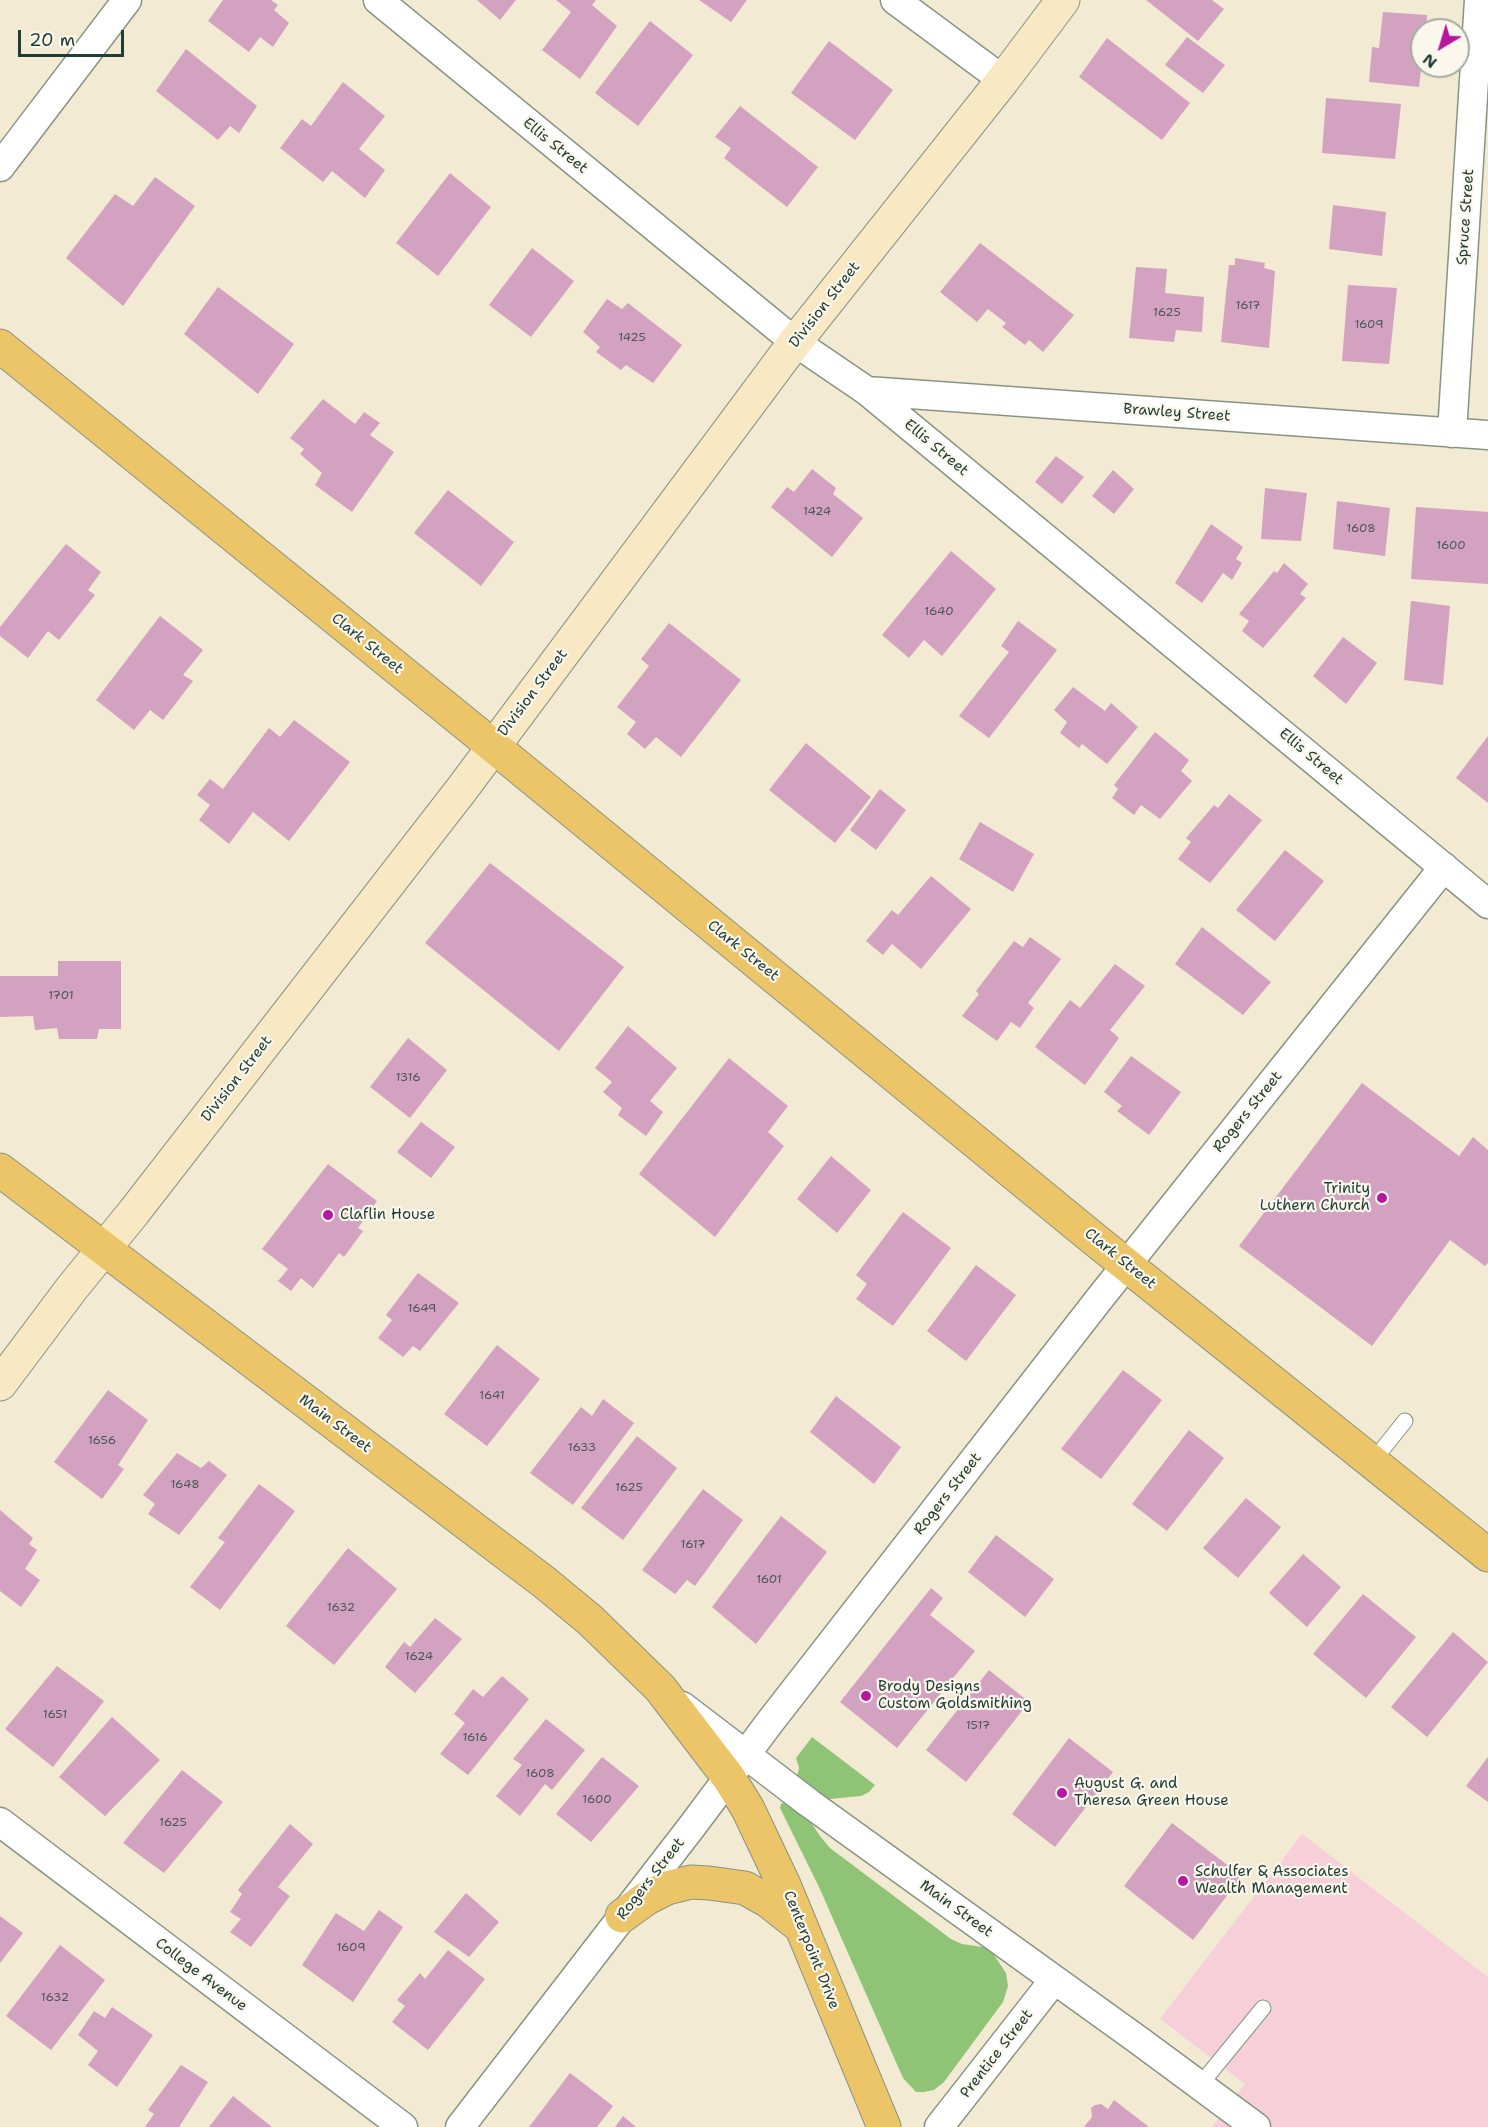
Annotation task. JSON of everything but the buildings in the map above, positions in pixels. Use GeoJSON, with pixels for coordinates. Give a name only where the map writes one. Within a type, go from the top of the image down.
{"type":"FeatureCollection","features":[{"type":"Feature","properties":{"kind":"main road","name":"Division Street"},"geometry":{"type":"LineString","coordinates":[[0,1384],[448,808],[795,342],[1003,80],[1063,0]]}},
{"type":"Feature","properties":{"kind":"main road","name":"Clark Street"},"geometry":{"type":"LineString","coordinates":[[0,346],[1126,1264],[1488,1555]]}},
{"type":"Feature","properties":{"kind":"main road","name":"Main Street"},"geometry":{"type":"LineString","coordinates":[[0,1170],[544,1582],[590,1620],[737,1767]]}},
{"type":"Feature","properties":{"kind":"main road","name":"Centerpoint Drive"},"geometry":{"type":"LineString","coordinates":[[737,1767],[757,1827],[801,1926],[884,2127]]}},
{"type":"Feature","properties":{"kind":"main road"},"geometry":{"type":"LineString","coordinates":[[622,1916],[647,1898],[667,1888],[691,1882],[745,1888],[768,1901],[801,1926]]}},
{"type":"Feature","properties":{"kind":"street"},"geometry":{"type":"LineString","coordinates":[[0,167],[127,0]]}},
{"type":"Feature","properties":{"kind":"street","name":"Ellis Street"},"geometry":{"type":"LineString","coordinates":[[378,0],[795,342],[867,391],[1488,904]]}},
{"type":"Feature","properties":{"kind":"street"},"geometry":{"type":"LineString","coordinates":[[894,0],[1003,80]]}},
{"type":"Feature","properties":{"kind":"street","name":"Spruce Street"},"geometry":{"type":"LineString","coordinates":[[1452,433],[1479,0]]}},
{"type":"Feature","properties":{"kind":"street","name":"Brawley Street"},"geometry":{"type":"LineString","coordinates":[[867,391],[1488,435]]}},
{"type":"Feature","properties":{"kind":"street","name":"Rogers Street"},"geometry":{"type":"LineString","coordinates":[[460,2127],[1126,1264],[1444,867]]}},
{"type":"Feature","properties":{"kind":"street","name":"Main Street"},"geometry":{"type":"LineString","coordinates":[[737,1767],[809,1803],[1256,2127]]}},
{"type":"Feature","properties":{"kind":"street","name":"College Avenue"},"geometry":{"type":"LineString","coordinates":[[0,1822],[402,2127]]}},
{"type":"Feature","properties":{"kind":"street","name":"Prentice Street"},"geometry":{"type":"LineString","coordinates":[[939,2127],[1054,1980]]}},
{"type":"Feature","properties":{"kind":"lane"},"geometry":{"type":"LineString","coordinates":[[1373,1461],[1405,1421]]}},
{"type":"Feature","properties":{"kind":"lane"},"geometry":{"type":"LineString","coordinates":[[1200,2085],[1263,2008]]}},
{"type":"Feature","properties":{"kind":"shaded area"},"geometry":{"type":"Polygon","coordinates":[[[1302,1834],[1488,1977],[1488,2127],[1212,2127],[1245,2084],[1160,2019],[1302,1834]]]}},
{"type":"Feature","properties":{"kind":"green space"},"geometry":{"type":"Polygon","coordinates":[[[812,1737],[875,1785],[869,1792],[861,1796],[822,1798],[796,1780],[799,1768],[796,1758],[812,1737]]]}},
{"type":"Feature","properties":{"kind":"green space"},"geometry":{"type":"Polygon","coordinates":[[[785,1802],[810,1821],[830,1848],[951,1939],[962,1944],[983,1947],[992,1952],[1006,1973],[1008,1986],[1003,2002],[944,2082],[934,2090],[916,2092],[903,2078],[819,1887],[780,1808],[785,1802]]]}},
{"type":"Feature","properties":{"kind":"place","name":"Trinity Luthern Church"},"geometry":{"type":"Point","coordinates":[1382,1198]}},
{"type":"Feature","properties":{"kind":"place","name":"Claflin House"},"geometry":{"type":"Point","coordinates":[328,1215]}},
{"type":"Feature","properties":{"kind":"place","name":"Brody Designs Custom Goldsmithing"},"geometry":{"type":"Point","coordinates":[866,1696]}},
{"type":"Feature","properties":{"kind":"place","name":"August G. and Theresa Green House"},"geometry":{"type":"Point","coordinates":[1062,1793]}},
{"type":"Feature","properties":{"kind":"place","name":"Schulfer & Associates Wealth Management"},"geometry":{"type":"Point","coordinates":[1183,1881]}}]}
